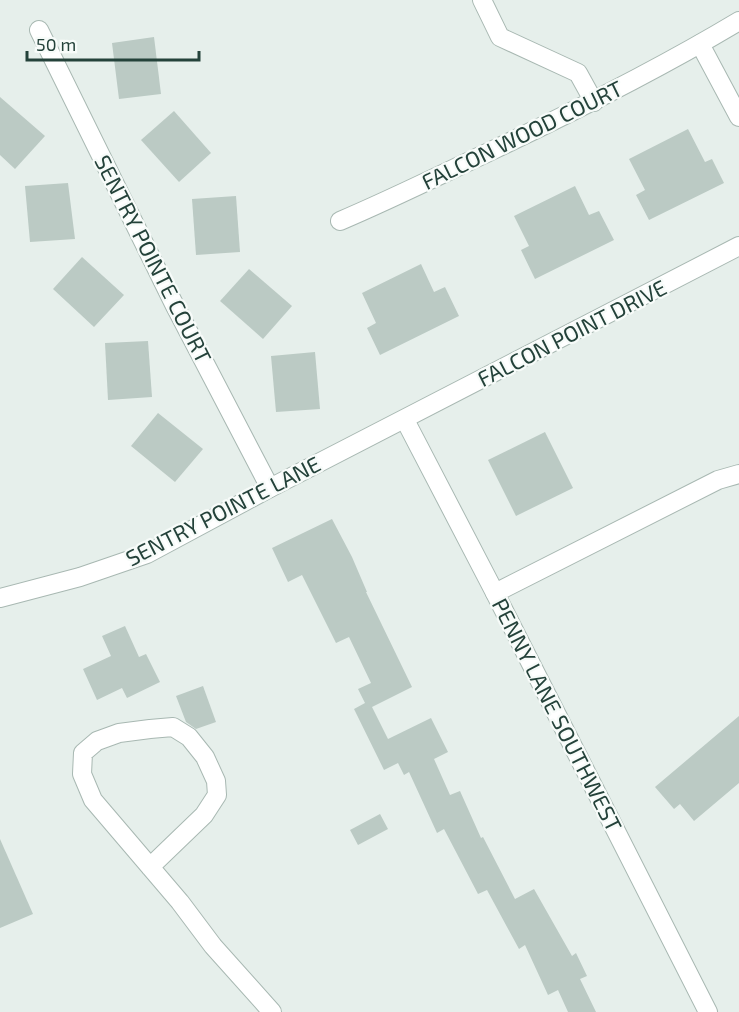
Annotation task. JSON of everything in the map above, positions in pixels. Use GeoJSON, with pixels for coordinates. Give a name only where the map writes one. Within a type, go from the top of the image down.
{"type":"FeatureCollection","features":[{"type":"Feature","properties":{"kind":"street"},"geometry":{"type":"LineString","coordinates":[[482,0],[500,37],[578,73],[594,102]]}},
{"type":"Feature","properties":{"kind":"street","name":"FALCON WOOD COURT"},"geometry":{"type":"LineString","coordinates":[[340,221],[388,201],[594,102],[739,21]]}},
{"type":"Feature","properties":{"kind":"street","name":"SENTRY POINTE COURT"},"geometry":{"type":"LineString","coordinates":[[39,30],[174,304],[270,488]]}},
{"type":"Feature","properties":{"kind":"street"},"geometry":{"type":"LineString","coordinates":[[700,44],[739,117]]}},
{"type":"Feature","properties":{"kind":"street","name":"FALCON POINT DRIVE"},"geometry":{"type":"LineString","coordinates":[[405,420],[739,246]]}},
{"type":"Feature","properties":{"kind":"street","name":"SENTRY POINTE LANE"},"geometry":{"type":"LineString","coordinates":[[0,598],[80,578],[147,554],[270,488],[405,420]]}},
{"type":"Feature","properties":{"kind":"street","name":"PENNY LANE SOUTHWEST"},"geometry":{"type":"LineString","coordinates":[[405,420],[708,1012]]}},
{"type":"Feature","properties":{"kind":"street"},"geometry":{"type":"LineString","coordinates":[[495,593],[718,480],[739,474]]}},
{"type":"Feature","properties":{"kind":"street"},"geometry":{"type":"LineString","coordinates":[[150,867],[204,815],[217,795],[216,781],[205,757],[189,737],[173,728],[119,733],[97,741],[83,753],[82,774],[93,800],[150,867],[180,902],[213,946],[272,1012]]}},
{"type":"Feature","properties":{"kind":"building"},"geometry":{"type":"Polygon","coordinates":[[[154,37],[161,94],[119,99],[112,43],[154,37]]]}},
{"type":"Feature","properties":{"kind":"building"},"geometry":{"type":"Polygon","coordinates":[[[0,97],[45,136],[15,169],[0,155],[0,97]]]}},
{"type":"Feature","properties":{"kind":"building"},"geometry":{"type":"Polygon","coordinates":[[[174,111],[211,153],[179,182],[141,140],[174,111]]]}},
{"type":"Feature","properties":{"kind":"building"},"geometry":{"type":"Polygon","coordinates":[[[688,129],[705,162],[712,159],[724,183],[649,220],[636,195],[645,190],[629,159],[688,129]]]}},
{"type":"Feature","properties":{"kind":"building"},"geometry":{"type":"Polygon","coordinates":[[[68,183],[75,239],[30,242],[25,186],[68,183]]]}},
{"type":"Feature","properties":{"kind":"building"},"geometry":{"type":"Polygon","coordinates":[[[575,186],[589,215],[599,211],[614,240],[535,279],[521,250],[529,246],[514,216],[575,186]]]}},
{"type":"Feature","properties":{"kind":"building"},"geometry":{"type":"Polygon","coordinates":[[[236,196],[240,252],[196,255],[192,199],[236,196]]]}},
{"type":"Feature","properties":{"kind":"building"},"geometry":{"type":"Polygon","coordinates":[[[82,257],[124,295],[94,327],[53,289],[82,257]]]}},
{"type":"Feature","properties":{"kind":"building"},"geometry":{"type":"Polygon","coordinates":[[[421,264],[434,292],[445,287],[459,316],[380,355],[367,328],[376,323],[362,293],[421,264]]]}},
{"type":"Feature","properties":{"kind":"building"},"geometry":{"type":"Polygon","coordinates":[[[249,269],[292,306],[263,339],[220,301],[249,269]]]}},
{"type":"Feature","properties":{"kind":"building"},"geometry":{"type":"Polygon","coordinates":[[[148,341],[152,397],[108,400],[105,343],[148,341]]]}},
{"type":"Feature","properties":{"kind":"building"},"geometry":{"type":"Polygon","coordinates":[[[315,352],[320,409],[276,412],[271,356],[315,352]]]}},
{"type":"Feature","properties":{"kind":"building"},"geometry":{"type":"Polygon","coordinates":[[[158,413],[203,449],[175,482],[131,446],[158,413]]]}},
{"type":"Feature","properties":{"kind":"building"},"geometry":{"type":"Polygon","coordinates":[[[545,432],[573,488],[516,516],[488,460],[545,432]]]}},
{"type":"Feature","properties":{"kind":"building"},"geometry":{"type":"Polygon","coordinates":[[[332,519],[412,687],[372,707],[388,739],[431,718],[448,752],[434,759],[450,795],[460,791],[481,838],[483,837],[515,899],[534,889],[572,956],[576,953],[587,976],[580,979],[596,1012],[568,1012],[558,990],[548,995],[525,945],[519,949],[487,890],[478,894],[444,829],[437,833],[409,772],[404,775],[398,763],[384,770],[354,709],[365,703],[358,689],[371,683],[349,637],[336,643],[302,575],[288,582],[272,548],[332,519]]]}},
{"type":"Feature","properties":{"kind":"building"},"geometry":{"type":"Polygon","coordinates":[[[125,626],[139,657],[146,654],[160,682],[127,698],[122,688],[97,700],[83,669],[111,656],[102,636],[125,626]]]}},
{"type":"Feature","properties":{"kind":"building"},"geometry":{"type":"Polygon","coordinates":[[[203,686],[216,722],[196,729],[186,722],[176,696],[203,686]]]}},
{"type":"Feature","properties":{"kind":"building"},"geometry":{"type":"Polygon","coordinates":[[[739,716],[739,783],[694,821],[680,804],[674,809],[655,787],[739,716]]]}},
{"type":"Feature","properties":{"kind":"building"},"geometry":{"type":"Polygon","coordinates":[[[380,814],[388,829],[358,845],[350,830],[380,814]]]}},
{"type":"Feature","properties":{"kind":"building"},"geometry":{"type":"Polygon","coordinates":[[[0,839],[33,914],[0,928],[0,839]]]}}]}
